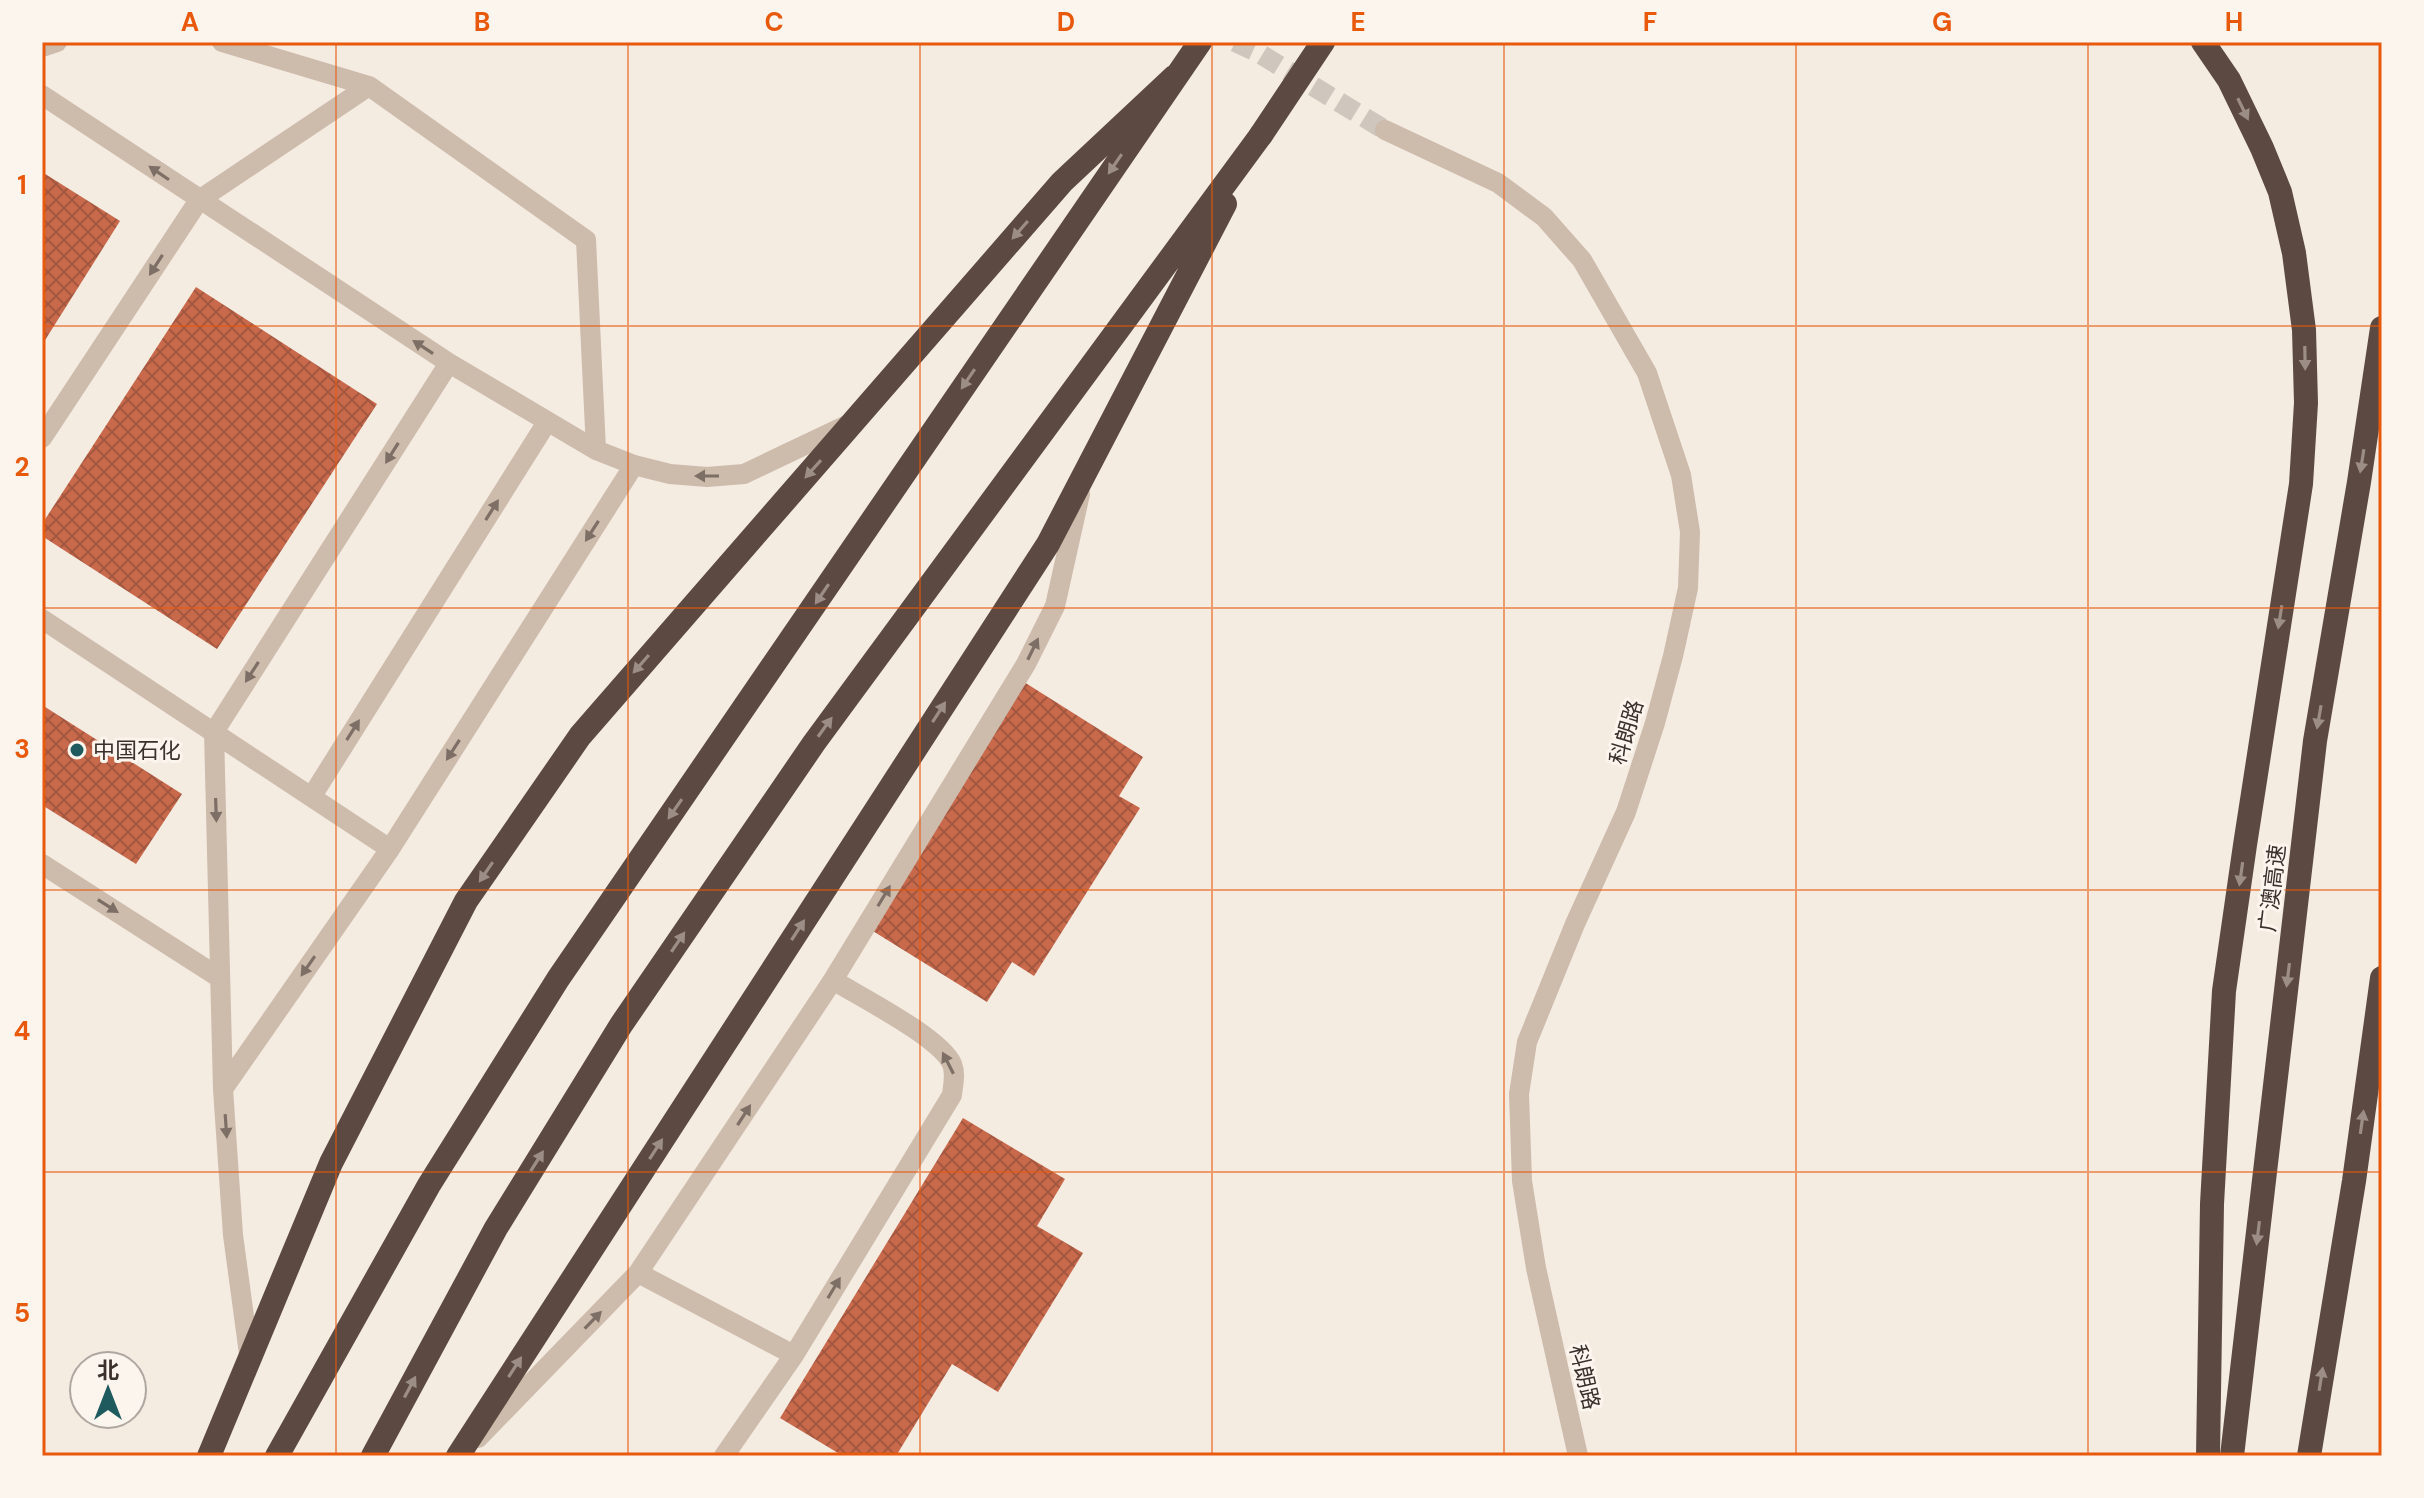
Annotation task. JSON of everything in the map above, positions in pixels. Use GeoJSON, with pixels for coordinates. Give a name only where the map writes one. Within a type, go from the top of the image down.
{"type":"FeatureCollection","features":[{"type":"Feature","properties":{"kind":"highway"},"geometry":{"type":"LineString","coordinates":[[277,1456],[429,1185],[558,979],[1200,42]]}},
{"type":"Feature","properties":{"kind":"highway"},"geometry":{"type":"LineString","coordinates":[[373,1456],[496,1228],[621,1025],[823,730],[1261,135],[1323,42]]}},
{"type":"Feature","properties":{"kind":"highway"},"geometry":{"type":"LineString","coordinates":[[2203,42],[2229,80],[2280,192],[2294,253],[2304,330],[2306,403],[2301,484],[2224,991],[2212,1204],[2208,1456]]}},
{"type":"Feature","properties":{"kind":"highway"},"geometry":{"type":"LineString","coordinates":[[209,1456],[331,1163],[466,901],[580,736],[1062,182],[1174,77]]}},
{"type":"Feature","properties":{"kind":"highway"},"geometry":{"type":"LineString","coordinates":[[459,1456],[1048,544],[1261,135]]}},
{"type":"Feature","properties":{"kind":"highway","name":"广澳高速"},"geometry":{"type":"LineString","coordinates":[[2232,1456],[2315,741],[2382,328]]}},
{"type":"Feature","properties":{"kind":"highway"},"geometry":{"type":"LineString","coordinates":[[2309,1456],[2354,1181],[2382,978]]}},
{"type":"Feature","properties":{"kind":"street"},"geometry":{"type":"LineString","coordinates":[[42,47],[57,42]]}},
{"type":"Feature","properties":{"kind":"street"},"geometry":{"type":"LineString","coordinates":[[222,42],[369,86],[586,240],[596,450]]}},
{"type":"Feature","properties":{"kind":"street"},"geometry":{"type":"LineString","coordinates":[[42,438],[199,200],[369,86]]}},
{"type":"Feature","properties":{"kind":"street"},"geometry":{"type":"LineString","coordinates":[[42,95],[449,363],[596,450],[634,465],[670,474],[707,477],[744,474],[856,420]]}},
{"type":"Feature","properties":{"kind":"street","name":"科朗路"},"geometry":{"type":"LineString","coordinates":[[1385,130],[1498,183],[1544,217],[1582,260],[1647,373],[1681,475],[1690,532],[1688,588],[1666,683],[1626,812],[1569,937],[1527,1042],[1519,1094],[1522,1181],[1534,1254],[1578,1456]]}},
{"type":"Feature","properties":{"kind":"street"},"geometry":{"type":"LineString","coordinates":[[250,1361],[233,1235],[223,1089],[214,732],[449,363]]}},
{"type":"Feature","properties":{"kind":"street"},"geometry":{"type":"LineString","coordinates":[[312,796],[547,422]]}},
{"type":"Feature","properties":{"kind":"street"},"geometry":{"type":"LineString","coordinates":[[223,1089],[390,849],[634,465]]}},
{"type":"Feature","properties":{"kind":"street"},"geometry":{"type":"LineString","coordinates":[[459,1456],[638,1273],[833,980],[1026,664],[1055,606],[1086,471]]}},
{"type":"Feature","properties":{"kind":"street"},"geometry":{"type":"LineString","coordinates":[[42,619],[390,849]]}},
{"type":"Feature","properties":{"kind":"street"},"geometry":{"type":"LineString","coordinates":[[42,864],[220,978]]}},
{"type":"Feature","properties":{"kind":"street"},"geometry":{"type":"LineString","coordinates":[[724,1456],[794,1355],[952,1095],[954,1074],[951,1062],[932,1040],[833,980]]}},
{"type":"Feature","properties":{"kind":"street"},"geometry":{"type":"LineString","coordinates":[[638,1273],[794,1355]]}},
{"type":"Feature","properties":{"kind":"building"},"geometry":{"type":"Polygon","coordinates":[[[42,172],[120,221],[42,345],[42,172]]]}},
{"type":"Feature","properties":{"kind":"building"},"geometry":{"type":"Polygon","coordinates":[[[196,287],[377,404],[217,649],[42,536],[42,524],[196,287]]]}},
{"type":"Feature","properties":{"kind":"building"},"geometry":{"type":"Polygon","coordinates":[[[1024,682],[1143,757],[1119,796],[1140,808],[1034,976],[1012,962],[987,1002],[868,928],[1024,682]]]}},
{"type":"Feature","properties":{"kind":"building","name":"中国石化"},"geometry":{"type":"Polygon","coordinates":[[[42,705],[182,794],[136,864],[42,805],[42,705]]]}},
{"type":"Feature","properties":{"kind":"building"},"geometry":{"type":"Polygon","coordinates":[[[963,1118],[1065,1179],[1037,1226],[1083,1253],[998,1392],[952,1364],[896,1456],[843,1456],[780,1418],[963,1118]]]}},
{"type":"Feature","properties":{"kind":"tunnel"},"geometry":{"type":"LineString","coordinates":[[1235,42],[1257,52],[1385,130]]}},
{"type":"Feature","properties":{"kind":"place","name":"中国石化"},"geometry":{"type":"Point","coordinates":[77,750]}}]}
